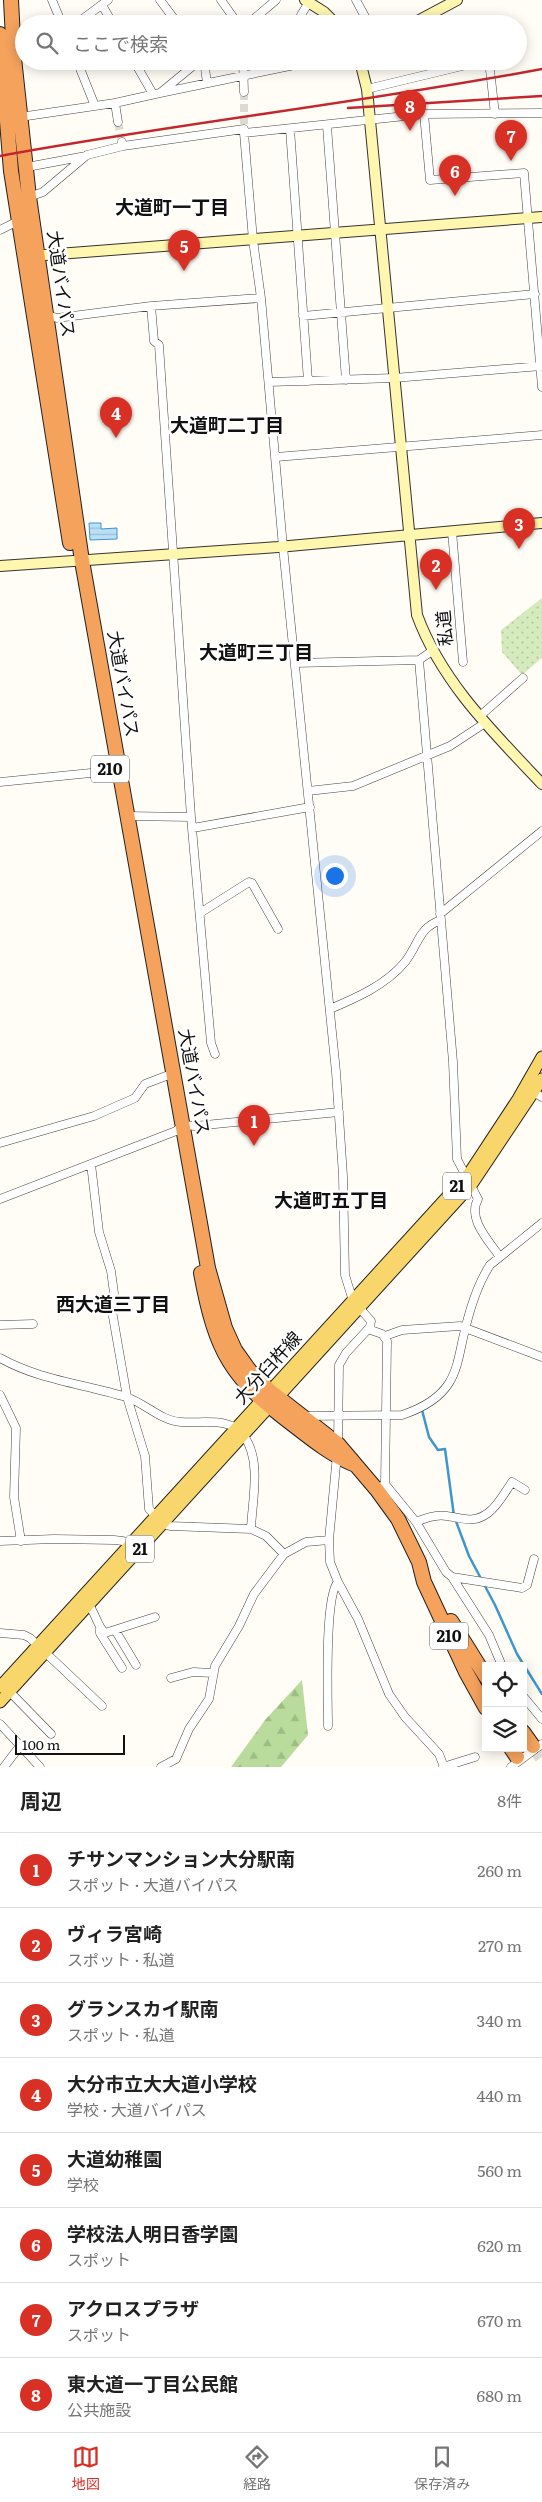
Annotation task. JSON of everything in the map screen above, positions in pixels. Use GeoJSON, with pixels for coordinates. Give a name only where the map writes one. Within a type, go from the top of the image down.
{"type":"FeatureCollection","features":[{"type":"Feature","properties":{"kind":"highway","name":"大道バイパス"},"geometry":{"type":"LineString","coordinates":[[11,0],[6,172],[19,221],[32,256],[47,316],[78,561],[128,816],[204,1288],[215,1332],[231,1366],[241,1380],[270,1399],[355,1464],[381,1487],[419,1562],[431,1578],[454,1626],[482,1671]]}},
{"type":"Feature","properties":{"kind":"highway","name":"大道バイパス"},"geometry":{"type":"LineString","coordinates":[[0,34],[9,120],[26,167],[30,197],[32,256],[110,771],[166,1076],[179,1128]]}},
{"type":"Feature","properties":{"kind":"highway","name":"大道バイパス"},"geometry":{"type":"LineString","coordinates":[[270,1399],[303,1415],[338,1451]]}},
{"type":"Feature","properties":{"kind":"highway","name":"大道バイパス"},"geometry":{"type":"LineString","coordinates":[[419,1562],[424,1582],[470,1680],[485,1707]]}},
{"type":"Feature","properties":{"kind":"highway"},"geometry":{"type":"LineString","coordinates":[[527,1735],[538,1745]]}},
{"type":"Feature","properties":{"kind":"main road","name":"大分臼杵線"},"geometry":{"type":"LineString","coordinates":[[468,1181],[542,1057]]}},
{"type":"Feature","properties":{"kind":"main road","name":"大分臼杵線"},"geometry":{"type":"LineString","coordinates":[[0,1702],[4,1688],[357,1305],[468,1181],[538,1095],[542,1079]]}},
{"type":"Feature","properties":{"kind":"street"},"geometry":{"type":"LineString","coordinates":[[52,0],[58,15]]}},
{"type":"Feature","properties":{"kind":"street"},"geometry":{"type":"LineString","coordinates":[[160,0],[171,15]]}},
{"type":"Feature","properties":{"kind":"street"},"geometry":{"type":"LineString","coordinates":[[221,0],[232,15]]}},
{"type":"Feature","properties":{"kind":"street"},"geometry":{"type":"LineString","coordinates":[[258,15],[276,0]]}},
{"type":"Feature","properties":{"kind":"street"},"geometry":{"type":"LineString","coordinates":[[356,0],[364,15]]}},
{"type":"Feature","properties":{"kind":"street"},"geometry":{"type":"LineString","coordinates":[[426,15],[445,3],[457,0]]}},
{"type":"Feature","properties":{"kind":"street"},"geometry":{"type":"LineString","coordinates":[[301,15],[307,1],[327,15]]}},
{"type":"Feature","properties":{"kind":"street"},"geometry":{"type":"LineString","coordinates":[[88,15],[105,2],[110,15]]}},
{"type":"Feature","properties":{"kind":"street"},"geometry":{"type":"LineString","coordinates":[[81,70],[95,106]]}},
{"type":"Feature","properties":{"kind":"street"},"geometry":{"type":"LineString","coordinates":[[140,70],[156,94]]}},
{"type":"Feature","properties":{"kind":"street"},"geometry":{"type":"LineString","coordinates":[[156,94],[188,70]]}},
{"type":"Feature","properties":{"kind":"street"},"geometry":{"type":"LineString","coordinates":[[205,70],[207,83]]}},
{"type":"Feature","properties":{"kind":"street"},"geometry":{"type":"LineString","coordinates":[[244,70],[244,92]]}},
{"type":"Feature","properties":{"kind":"street"},"geometry":{"type":"LineString","coordinates":[[9,120],[115,103],[275,70]]}},
{"type":"Feature","properties":{"kind":"street"},"geometry":{"type":"LineString","coordinates":[[362,70],[367,89],[416,616],[432,651],[449,679],[483,720],[542,784]]}},
{"type":"Feature","properties":{"kind":"street"},"geometry":{"type":"LineString","coordinates":[[367,89],[445,70]]}},
{"type":"Feature","properties":{"kind":"street"},"geometry":{"type":"LineString","coordinates":[[490,70],[495,114]]}},
{"type":"Feature","properties":{"kind":"street"},"geometry":{"type":"LineString","coordinates":[[115,103],[118,122]]}},
{"type":"Feature","properties":{"kind":"street"},"geometry":{"type":"LineString","coordinates":[[26,167],[87,155],[123,144],[244,129],[290,129],[327,126],[424,114],[542,114]]}},
{"type":"Feature","properties":{"kind":"street"},"geometry":{"type":"LineString","coordinates":[[424,114],[430,180],[524,173],[542,387]]}},
{"type":"Feature","properties":{"kind":"street"},"geometry":{"type":"LineString","coordinates":[[327,126],[346,380]]}},
{"type":"Feature","properties":{"kind":"street"},"geometry":{"type":"LineString","coordinates":[[244,129],[283,547],[330,1009],[339,1112],[345,1275],[357,1305],[370,1319],[371,1324],[340,1361],[338,1451],[329,1540],[330,1562],[338,1582],[358,1619],[382,1680],[395,1704],[439,1754],[443,1767],[475,1757]]}},
{"type":"Feature","properties":{"kind":"street"},"geometry":{"type":"LineString","coordinates":[[290,129],[308,381]]}},
{"type":"Feature","properties":{"kind":"street"},"geometry":{"type":"LineString","coordinates":[[0,230],[19,221],[30,197],[43,192],[87,155]]}},
{"type":"Feature","properties":{"kind":"street"},"geometry":{"type":"LineString","coordinates":[[32,256],[542,217]]}},
{"type":"Feature","properties":{"kind":"street"},"geometry":{"type":"LineString","coordinates":[[303,316],[535,294]]}},
{"type":"Feature","properties":{"kind":"street"},"geometry":{"type":"LineString","coordinates":[[47,316],[57,318],[151,306],[261,298]]}},
{"type":"Feature","properties":{"kind":"street"},"geometry":{"type":"LineString","coordinates":[[151,306],[154,341],[159,345],[192,828],[211,1043],[215,1054]]}},
{"type":"Feature","properties":{"kind":"street"},"geometry":{"type":"LineString","coordinates":[[269,382],[394,378],[541,366]]}},
{"type":"Feature","properties":{"kind":"street"},"geometry":{"type":"LineString","coordinates":[[276,458],[542,435]]}},
{"type":"Feature","properties":{"kind":"street"},"geometry":{"type":"LineString","coordinates":[[0,566],[283,547],[542,523]]}},
{"type":"Feature","properties":{"kind":"street","name":"私道"},"geometry":{"type":"LineString","coordinates":[[452,531],[463,662]]}},
{"type":"Feature","properties":{"kind":"street"},"geometry":{"type":"LineString","coordinates":[[295,663],[419,660],[432,651]]}},
{"type":"Feature","properties":{"kind":"street"},"geometry":{"type":"LineString","coordinates":[[419,660],[453,1062],[457,1160],[478,1199],[474,1207],[475,1217],[500,1257]]}},
{"type":"Feature","properties":{"kind":"street"},"geometry":{"type":"LineString","coordinates":[[308,791],[353,786],[450,746],[483,720],[524,678]]}},
{"type":"Feature","properties":{"kind":"street"},"geometry":{"type":"LineString","coordinates":[[0,782],[110,771]]}},
{"type":"Feature","properties":{"kind":"street"},"geometry":{"type":"LineString","coordinates":[[192,828],[310,807]]}},
{"type":"Feature","properties":{"kind":"street"},"geometry":{"type":"LineString","coordinates":[[128,816],[192,817]]}},
{"type":"Feature","properties":{"kind":"street"},"geometry":{"type":"LineString","coordinates":[[330,1009],[353,999],[390,976],[404,962],[427,924],[440,917],[542,831]]}},
{"type":"Feature","properties":{"kind":"street"},"geometry":{"type":"LineString","coordinates":[[200,913],[249,882],[260,896],[278,929]]}},
{"type":"Feature","properties":{"kind":"street"},"geometry":{"type":"LineString","coordinates":[[0,1143],[94,1116],[135,1098],[145,1084],[166,1076]]}},
{"type":"Feature","properties":{"kind":"street"},"geometry":{"type":"LineString","coordinates":[[0,1199],[179,1128],[339,1112]]}},
{"type":"Feature","properties":{"kind":"street"},"geometry":{"type":"LineString","coordinates":[[91,1164],[99,1232],[111,1271],[114,1293],[112,1311],[127,1398],[142,1442],[149,1509],[159,1520],[185,1528],[229,1527],[251,1529],[266,1536],[284,1554]]}},
{"type":"Feature","properties":{"kind":"street"},"geometry":{"type":"LineString","coordinates":[[303,1415],[402,1415],[415,1411],[440,1394],[455,1370],[465,1327],[484,1274],[500,1257],[542,1223]]}},
{"type":"Feature","properties":{"kind":"street"},"geometry":{"type":"LineString","coordinates":[[0,1325],[33,1324]]}},
{"type":"Feature","properties":{"kind":"street"},"geometry":{"type":"LineString","coordinates":[[368,1329],[385,1336],[402,1330],[447,1325],[465,1327],[541,1355]]}},
{"type":"Feature","properties":{"kind":"street"},"geometry":{"type":"LineString","coordinates":[[385,1336],[388,1345],[387,1414],[381,1487],[416,1522],[446,1572],[452,1578],[489,1636],[500,1662]]}},
{"type":"Feature","properties":{"kind":"street"},"geometry":{"type":"LineString","coordinates":[[0,1358],[55,1379],[127,1398],[147,1406],[170,1421],[226,1423],[240,1432],[254,1465],[251,1529]]}},
{"type":"Feature","properties":{"kind":"street"},"geometry":{"type":"LineString","coordinates":[[0,1395],[16,1428],[14,1497],[21,1541]]}},
{"type":"Feature","properties":{"kind":"street"},"geometry":{"type":"LineString","coordinates":[[416,1522],[445,1515],[470,1521],[490,1512],[512,1482],[525,1490]]}},
{"type":"Feature","properties":{"kind":"street"},"geometry":{"type":"LineString","coordinates":[[0,1541],[124,1540],[135,1547]]}},
{"type":"Feature","properties":{"kind":"street"},"geometry":{"type":"LineString","coordinates":[[161,1767],[176,1759],[189,1729],[209,1699],[213,1672],[254,1594],[284,1554],[306,1542],[329,1540]]}},
{"type":"Feature","properties":{"kind":"street"},"geometry":{"type":"LineString","coordinates":[[452,1578],[522,1588],[527,1585],[534,1559]]}},
{"type":"Feature","properties":{"kind":"street"},"geometry":{"type":"LineString","coordinates":[[328,1726],[329,1623],[334,1587],[338,1582]]}},
{"type":"Feature","properties":{"kind":"street"},"geometry":{"type":"LineString","coordinates":[[86,1601],[95,1611],[100,1633],[122,1668]]}},
{"type":"Feature","properties":{"kind":"street"},"geometry":{"type":"LineString","coordinates":[[100,1628],[105,1633],[155,1617]]}},
{"type":"Feature","properties":{"kind":"street"},"geometry":{"type":"LineString","coordinates":[[115,1630],[136,1665]]}},
{"type":"Feature","properties":{"kind":"street"},"geometry":{"type":"LineString","coordinates":[[0,1633],[24,1635],[42,1648],[102,1706]]}},
{"type":"Feature","properties":{"kind":"street"},"geometry":{"type":"LineString","coordinates":[[171,1678],[193,1672],[213,1672]]}},
{"type":"Feature","properties":{"kind":"street"},"geometry":{"type":"LineString","coordinates":[[4,1688],[51,1734]]}},
{"type":"Feature","properties":{"kind":"street"},"geometry":{"type":"LineString","coordinates":[[527,1701],[542,1719]]}},
{"type":"Feature","properties":{"kind":"street"},"geometry":{"type":"LineString","coordinates":[[0,1724],[40,1767]]}},
{"type":"Feature","properties":{"kind":"street"},"geometry":{"type":"LineString","coordinates":[[513,1758],[538,1745]]}},
{"type":"Feature","properties":{"kind":"street"},"geometry":{"type":"LineString","coordinates":[[4,1767],[20,1746]]}},
{"type":"Feature","properties":{"kind":"green space"},"geometry":{"type":"Polygon","coordinates":[[[542,598],[542,658],[522,675],[502,652],[501,630],[542,598]]]}},
{"type":"Feature","properties":{"kind":"green space"},"geometry":{"type":"Polygon","coordinates":[[[302,1680],[308,1735],[281,1767],[231,1767],[265,1720],[302,1680]]]}},
{"type":"Feature","properties":{"kind":"water"},"geometry":{"type":"Polygon","coordinates":[[[89,523],[101,523],[101,529],[117,528],[117,539],[90,540],[89,523]]]}},
{"type":"Feature","properties":{"kind":"waterway"},"geometry":{"type":"LineString","coordinates":[[422,1410],[429,1437],[438,1450],[445,1449],[454,1516],[469,1556],[495,1605],[517,1654],[542,1694]]}},
{"type":"Feature","properties":{"kind":"tunnel"},"geometry":{"type":"LineString","coordinates":[[244,92],[244,124]]}},
{"type":"Feature","properties":{"kind":"tunnel"},"geometry":{"type":"LineString","coordinates":[[118,122],[122,142]]}},
{"type":"Feature","properties":{"kind":"tunnel"},"geometry":{"type":"LineString","coordinates":[[533,1746],[542,1758]]}},
{"type":"Feature","properties":{"kind":"railway"},"geometry":{"type":"LineString","coordinates":[[0,156],[542,69]]}},
{"type":"Feature","properties":{"kind":"railway"},"geometry":{"type":"LineString","coordinates":[[348,108],[542,96]]}},
{"type":"Feature","properties":{"kind":"place","name":"東大道一丁目公民館"},"geometry":{"type":"Point","coordinates":[410,131]}},
{"type":"Feature","properties":{"kind":"place","name":"アクロスプラザ"},"geometry":{"type":"Point","coordinates":[511,161]}},
{"type":"Feature","properties":{"kind":"place","name":"学校法人明日香学園"},"geometry":{"type":"Point","coordinates":[455,196]}},
{"type":"Feature","properties":{"kind":"place","name":"大道幼稚園"},"geometry":{"type":"Point","coordinates":[184,271]}},
{"type":"Feature","properties":{"kind":"place","name":"大分市立大大道小学校"},"geometry":{"type":"Point","coordinates":[116,438]}},
{"type":"Feature","properties":{"kind":"place","name":"グランスカイ駅南"},"geometry":{"type":"Point","coordinates":[519,549]}},
{"type":"Feature","properties":{"kind":"place","name":"ヴィラ宮崎"},"geometry":{"type":"Point","coordinates":[436,590]}},
{"type":"Feature","properties":{"kind":"place","name":"チサンマンション大分駅南"},"geometry":{"type":"Point","coordinates":[254,1146]}},
{"type":"Feature","properties":{"kind":"district","name":"大道町一丁目"},"geometry":{"type":"Point","coordinates":[172,207]}},
{"type":"Feature","properties":{"kind":"district","name":"大道町二丁目"},"geometry":{"type":"Point","coordinates":[227,425]}},
{"type":"Feature","properties":{"kind":"district","name":"大道町三丁目"},"geometry":{"type":"Point","coordinates":[256,652]}},
{"type":"Feature","properties":{"kind":"district","name":"大道町五丁目"},"geometry":{"type":"Point","coordinates":[331,1200]}},
{"type":"Feature","properties":{"kind":"district","name":"西大道三丁目"},"geometry":{"type":"Point","coordinates":[113,1304]}}]}
